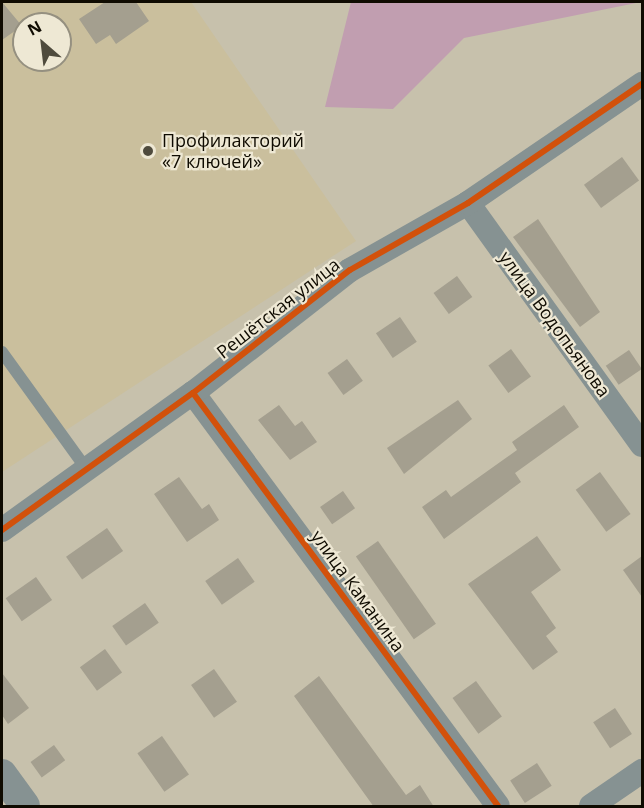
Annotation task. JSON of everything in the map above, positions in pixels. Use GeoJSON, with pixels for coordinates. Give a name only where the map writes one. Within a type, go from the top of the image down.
{"type":"FeatureCollection","features":[{"type":"Feature","properties":{"kind":"street","name":"Решётская улица"},"geometry":{"type":"LineString","coordinates":[[2,530],[193,393],[350,270],[468,202],[642,84]]}},
{"type":"Feature","properties":{"kind":"street","name":"улица Водопьянова"},"geometry":{"type":"LineString","coordinates":[[468,202],[642,445]]}},
{"type":"Feature","properties":{"kind":"street","name":"улица Каманина"},"geometry":{"type":"LineString","coordinates":[[193,393],[498,807]]}},
{"type":"Feature","properties":{"kind":"street"},"geometry":{"type":"LineString","coordinates":[[591,807],[642,771]]}},
{"type":"Feature","properties":{"kind":"street"},"geometry":{"type":"LineString","coordinates":[[2,774],[25,807]]}},
{"type":"Feature","properties":{"kind":"lane"},"geometry":{"type":"LineString","coordinates":[[2,352],[87,470]]}},
{"type":"Feature","properties":{"kind":"shaded area","name":"Профилакторий «7 ключей»"},"geometry":{"type":"Polygon","coordinates":[[[2,2],[191,2],[356,241],[2,472],[2,2]]]}},
{"type":"Feature","properties":{"kind":"shaded area"},"geometry":{"type":"Polygon","coordinates":[[[351,2],[641,2],[464,38],[393,109],[325,107],[351,2]]]}},
{"type":"Feature","properties":{"kind":"building"},"geometry":{"type":"Polygon","coordinates":[[[2,2],[12,14],[12,33],[2,40],[2,2]]]}},
{"type":"Feature","properties":{"kind":"building"},"geometry":{"type":"Polygon","coordinates":[[[105,2],[136,2],[149,21],[116,44],[110,35],[96,44],[79,19],[105,2]]]}},
{"type":"Feature","properties":{"kind":"building"},"geometry":{"type":"Polygon","coordinates":[[[622,157],[639,180],[601,208],[584,185],[622,157]]]}},
{"type":"Feature","properties":{"kind":"building"},"geometry":{"type":"Polygon","coordinates":[[[538,219],[600,312],[580,327],[513,237],[538,219]]]}},
{"type":"Feature","properties":{"kind":"building"},"geometry":{"type":"Polygon","coordinates":[[[457,276],[472,297],[449,314],[434,293],[457,276]]]}},
{"type":"Feature","properties":{"kind":"building"},"geometry":{"type":"Polygon","coordinates":[[[400,317],[417,342],[393,358],[376,333],[400,317]]]}},
{"type":"Feature","properties":{"kind":"building"},"geometry":{"type":"Polygon","coordinates":[[[511,349],[531,377],[508,393],[488,365],[511,349]]]}},
{"type":"Feature","properties":{"kind":"building"},"geometry":{"type":"Polygon","coordinates":[[[629,350],[642,369],[619,385],[606,366],[629,350]]]}},
{"type":"Feature","properties":{"kind":"building"},"geometry":{"type":"Polygon","coordinates":[[[347,359],[363,381],[343,395],[328,373],[347,359]]]}},
{"type":"Feature","properties":{"kind":"building"},"geometry":{"type":"Polygon","coordinates":[[[458,400],[472,419],[404,474],[387,448],[458,400]]]}},
{"type":"Feature","properties":{"kind":"building"},"geometry":{"type":"Polygon","coordinates":[[[279,405],[295,426],[302,421],[317,442],[290,460],[258,420],[279,405]]]}},
{"type":"Feature","properties":{"kind":"building"},"geometry":{"type":"Polygon","coordinates":[[[564,405],[579,427],[515,473],[521,482],[444,539],[422,507],[446,490],[451,497],[517,450],[512,442],[564,405]]]}},
{"type":"Feature","properties":{"kind":"building"},"geometry":{"type":"Polygon","coordinates":[[[600,472],[631,514],[606,532],[576,490],[600,472]]]}},
{"type":"Feature","properties":{"kind":"building"},"geometry":{"type":"Polygon","coordinates":[[[179,477],[202,509],[209,504],[219,520],[187,542],[154,494],[179,477]]]}},
{"type":"Feature","properties":{"kind":"building"},"geometry":{"type":"Polygon","coordinates":[[[343,491],[355,508],[332,524],[320,507],[343,491]]]}},
{"type":"Feature","properties":{"kind":"building"},"geometry":{"type":"Polygon","coordinates":[[[107,528],[123,551],[82,580],[66,557],[107,528]]]}},
{"type":"Feature","properties":{"kind":"building"},"geometry":{"type":"Polygon","coordinates":[[[537,536],[561,570],[531,592],[556,628],[546,636],[558,652],[533,670],[468,584],[537,536]]]}},
{"type":"Feature","properties":{"kind":"building"},"geometry":{"type":"Polygon","coordinates":[[[378,541],[436,624],[414,639],[356,556],[378,541]]]}},
{"type":"Feature","properties":{"kind":"building"},"geometry":{"type":"Polygon","coordinates":[[[642,556],[642,597],[623,570],[642,556]]]}},
{"type":"Feature","properties":{"kind":"building"},"geometry":{"type":"Polygon","coordinates":[[[238,558],[255,582],[222,605],[205,581],[238,558]]]}},
{"type":"Feature","properties":{"kind":"building"},"geometry":{"type":"Polygon","coordinates":[[[36,577],[52,600],[22,621],[6,598],[36,577]]]}},
{"type":"Feature","properties":{"kind":"building"},"geometry":{"type":"Polygon","coordinates":[[[145,603],[159,623],[126,646],[112,626],[145,603]]]}},
{"type":"Feature","properties":{"kind":"building"},"geometry":{"type":"Polygon","coordinates":[[[105,649],[122,672],[97,691],[80,667],[105,649]]]}},
{"type":"Feature","properties":{"kind":"building"},"geometry":{"type":"Polygon","coordinates":[[[214,669],[237,702],[214,718],[191,685],[214,669]]]}},
{"type":"Feature","properties":{"kind":"building"},"geometry":{"type":"Polygon","coordinates":[[[2,673],[29,708],[8,724],[2,715],[2,673]]]}},
{"type":"Feature","properties":{"kind":"building"},"geometry":{"type":"Polygon","coordinates":[[[319,676],[406,795],[420,785],[434,807],[374,807],[294,696],[319,676]]]}},
{"type":"Feature","properties":{"kind":"building"},"geometry":{"type":"Polygon","coordinates":[[[476,681],[502,717],[478,734],[453,698],[476,681]]]}},
{"type":"Feature","properties":{"kind":"building"},"geometry":{"type":"Polygon","coordinates":[[[615,708],[632,734],[610,748],[593,722],[615,708]]]}},
{"type":"Feature","properties":{"kind":"building"},"geometry":{"type":"Polygon","coordinates":[[[162,736],[189,775],[164,792],[137,753],[162,736]]]}},
{"type":"Feature","properties":{"kind":"building"},"geometry":{"type":"Polygon","coordinates":[[[54,745],[65,760],[42,777],[31,762],[54,745]]]}},
{"type":"Feature","properties":{"kind":"building"},"geometry":{"type":"Polygon","coordinates":[[[537,763],[552,786],[525,803],[510,780],[537,763]]]}},
{"type":"Feature","properties":{"kind":"cycle path"},"geometry":{"type":"LineString","coordinates":[[2,530],[193,393],[350,270],[468,203],[642,84]]}},
{"type":"Feature","properties":{"kind":"cycle path"},"geometry":{"type":"LineString","coordinates":[[193,393],[498,806]]}},
{"type":"Feature","properties":{"kind":"place","name":"Профилакторий «7 ключей»"},"geometry":{"type":"Point","coordinates":[148,151]}}]}
